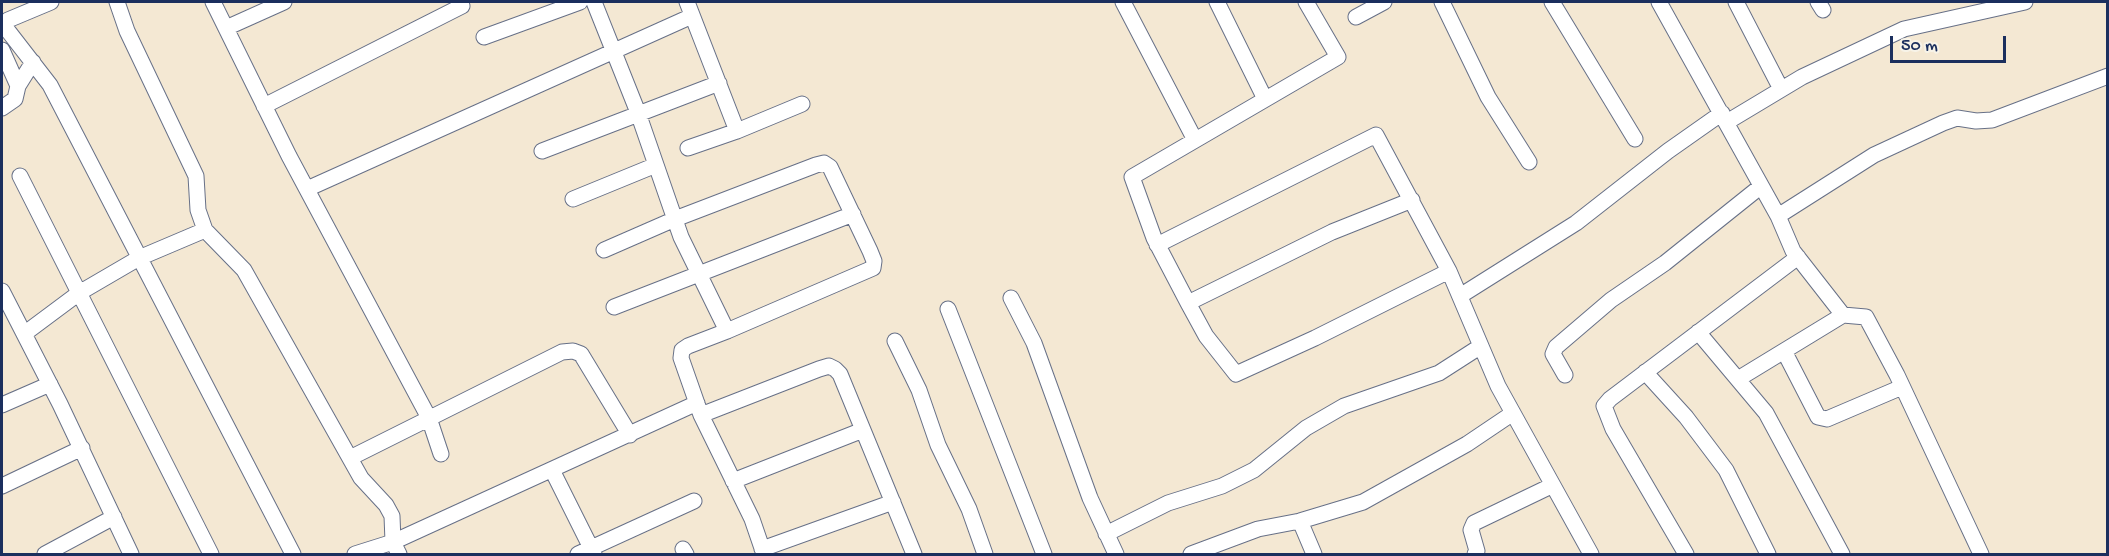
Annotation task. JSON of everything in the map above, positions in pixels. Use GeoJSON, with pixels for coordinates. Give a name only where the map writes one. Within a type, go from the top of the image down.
{"type":"FeatureCollection","features":[{"type":"Feature","properties":{"kind":"street"},"geometry":{"type":"LineString","coordinates":[[51,2],[2,24],[50,85],[293,555]]}},
{"type":"Feature","properties":{"kind":"street"},"geometry":{"type":"LineString","coordinates":[[115,2],[196,176],[198,210],[205,230],[244,270],[361,478],[386,505],[392,516],[396,548]]}},
{"type":"Feature","properties":{"kind":"street"},"geometry":{"type":"LineString","coordinates":[[213,2],[307,189],[429,418],[441,454]]}},
{"type":"Feature","properties":{"kind":"street"},"geometry":{"type":"LineString","coordinates":[[226,28],[284,2]]}},
{"type":"Feature","properties":{"kind":"street"},"geometry":{"type":"LineString","coordinates":[[484,37],[580,2]]}},
{"type":"Feature","properties":{"kind":"street"},"geometry":{"type":"LineString","coordinates":[[594,2],[639,116],[675,219],[727,332]]}},
{"type":"Feature","properties":{"kind":"street"},"geometry":{"type":"LineString","coordinates":[[1123,2],[1195,140]]}},
{"type":"Feature","properties":{"kind":"street"},"geometry":{"type":"LineString","coordinates":[[1216,2],[1265,99]]}},
{"type":"Feature","properties":{"kind":"street"},"geometry":{"type":"LineString","coordinates":[[1306,2],[1338,57],[1132,177],[1157,245],[1206,336],[1236,374],[1315,338],[1449,271]]}},
{"type":"Feature","properties":{"kind":"street"},"geometry":{"type":"LineString","coordinates":[[1356,17],[1384,2]]}},
{"type":"Feature","properties":{"kind":"street"},"geometry":{"type":"LineString","coordinates":[[1442,2],[1488,97],[1529,162]]}},
{"type":"Feature","properties":{"kind":"street"},"geometry":{"type":"LineString","coordinates":[[1552,2],[1635,139]]}},
{"type":"Feature","properties":{"kind":"street"},"geometry":{"type":"LineString","coordinates":[[1659,2],[1778,216],[1798,257],[1843,315]]}},
{"type":"Feature","properties":{"kind":"street"},"geometry":{"type":"LineString","coordinates":[[1736,2],[1781,89]]}},
{"type":"Feature","properties":{"kind":"street"},"geometry":{"type":"LineString","coordinates":[[1460,296],[1576,223],[1668,151],[1724,117],[1904,28],[2025,2]]}},
{"type":"Feature","properties":{"kind":"street"},"geometry":{"type":"LineString","coordinates":[[264,106],[462,6]]}},
{"type":"Feature","properties":{"kind":"street"},"geometry":{"type":"LineString","coordinates":[[307,189],[614,51],[689,8],[737,131]]}},
{"type":"Feature","properties":{"kind":"street"},"geometry":{"type":"LineString","coordinates":[[2,50],[18,86]]}},
{"type":"Feature","properties":{"kind":"street"},"geometry":{"type":"LineString","coordinates":[[2,108],[15,99],[18,86],[33,62]]}},
{"type":"Feature","properties":{"kind":"street"},"geometry":{"type":"LineString","coordinates":[[1778,216],[1874,155],[1943,123],[1957,118],[1976,121],[1992,120],[2108,76]]}},
{"type":"Feature","properties":{"kind":"street"},"geometry":{"type":"LineString","coordinates":[[542,151],[639,116],[719,83]]}},
{"type":"Feature","properties":{"kind":"street"},"geometry":{"type":"LineString","coordinates":[[688,148],[802,104]]}},
{"type":"Feature","properties":{"kind":"street"},"geometry":{"type":"LineString","coordinates":[[1157,245],[1376,135],[1449,271],[1513,413],[1586,553]]}},
{"type":"Feature","properties":{"kind":"street"},"geometry":{"type":"LineString","coordinates":[[604,250],[675,219],[824,163],[830,167],[874,261],[873,268],[682,350],[682,367],[699,409],[752,519],[763,552],[893,502]]}},
{"type":"Feature","properties":{"kind":"street"},"geometry":{"type":"LineString","coordinates":[[573,199],[656,165]]}},
{"type":"Feature","properties":{"kind":"street"},"geometry":{"type":"LineString","coordinates":[[20,176],[211,555]]}},
{"type":"Feature","properties":{"kind":"street"},"geometry":{"type":"LineString","coordinates":[[1565,375],[1553,354],[1556,347],[1611,300],[1665,263],[1760,187]]}},
{"type":"Feature","properties":{"kind":"street"},"geometry":{"type":"LineString","coordinates":[[1188,303],[1332,232],[1412,200]]}},
{"type":"Feature","properties":{"kind":"street"},"geometry":{"type":"LineString","coordinates":[[614,307],[853,214]]}},
{"type":"Feature","properties":{"kind":"street"},"geometry":{"type":"LineString","coordinates":[[24,334],[79,293],[139,258],[205,230]]}},
{"type":"Feature","properties":{"kind":"street"},"geometry":{"type":"LineString","coordinates":[[1686,555],[1605,415],[1604,406],[1645,372],[1798,257]]}},
{"type":"Feature","properties":{"kind":"street"},"geometry":{"type":"LineString","coordinates":[[2,291],[7,314],[24,334],[50,384],[131,555]]}},
{"type":"Feature","properties":{"kind":"street"},"geometry":{"type":"LineString","coordinates":[[1011,298],[1034,343],[1090,498],[1116,555]]}},
{"type":"Feature","properties":{"kind":"street"},"geometry":{"type":"LineString","coordinates":[[948,309],[1044,555]]}},
{"type":"Feature","properties":{"kind":"street"},"geometry":{"type":"LineString","coordinates":[[1738,379],[1843,315],[1866,318],[1902,387],[1981,555]]}},
{"type":"Feature","properties":{"kind":"street"},"geometry":{"type":"LineString","coordinates":[[1698,333],[1766,413],[1784,441],[1842,555]]}},
{"type":"Feature","properties":{"kind":"street"},"geometry":{"type":"LineString","coordinates":[[895,341],[918,390],[938,445],[969,509],[985,555]]}},
{"type":"Feature","properties":{"kind":"street"},"geometry":{"type":"LineString","coordinates":[[1106,534],[1168,503],[1222,486],[1254,470],[1306,428],[1344,406],[1439,373],[1481,346]]}},
{"type":"Feature","properties":{"kind":"street"},"geometry":{"type":"LineString","coordinates":[[350,458],[562,352],[573,351],[581,354],[587,362],[630,435]]}},
{"type":"Feature","properties":{"kind":"street"},"geometry":{"type":"LineString","coordinates":[[1784,351],[1818,417],[1827,418],[1902,387]]}},
{"type":"Feature","properties":{"kind":"street"},"geometry":{"type":"LineString","coordinates":[[355,555],[396,548],[552,470],[630,435],[699,409],[829,366],[840,374],[914,555]]}},
{"type":"Feature","properties":{"kind":"street"},"geometry":{"type":"LineString","coordinates":[[1645,372],[1686,417],[1726,470],[1768,555]]}},
{"type":"Feature","properties":{"kind":"street"},"geometry":{"type":"LineString","coordinates":[[2,405],[50,384]]}},
{"type":"Feature","properties":{"kind":"street"},"geometry":{"type":"LineString","coordinates":[[1191,555],[1258,529],[1300,521],[1363,502],[1467,444],[1513,413]]}},
{"type":"Feature","properties":{"kind":"street"},"geometry":{"type":"LineString","coordinates":[[733,481],[863,430]]}},
{"type":"Feature","properties":{"kind":"street"},"geometry":{"type":"LineString","coordinates":[[2,486],[82,448]]}},
{"type":"Feature","properties":{"kind":"street"},"geometry":{"type":"LineString","coordinates":[[552,470],[588,553],[694,501]]}},
{"type":"Feature","properties":{"kind":"street"},"geometry":{"type":"LineString","coordinates":[[1475,555],[1477,551],[1471,530],[1474,523],[1551,486]]}},
{"type":"Feature","properties":{"kind":"street"},"geometry":{"type":"LineString","coordinates":[[45,555],[114,517]]}},
{"type":"Feature","properties":{"kind":"street"},"geometry":{"type":"LineString","coordinates":[[1300,521],[1314,555]]}}]}
